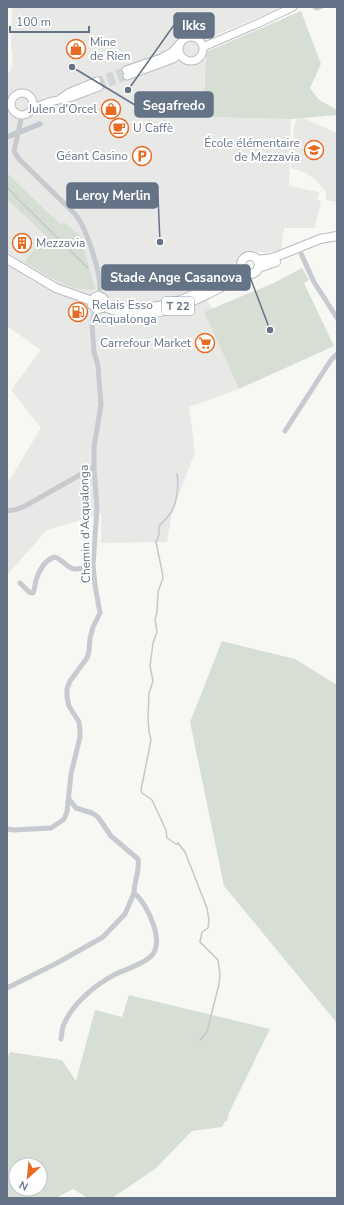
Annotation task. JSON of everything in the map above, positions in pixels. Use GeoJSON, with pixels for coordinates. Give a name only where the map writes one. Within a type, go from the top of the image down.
{"type":"FeatureCollection","features":[{"type":"Feature","properties":{"kind":"main road"},"geometry":{"type":"LineString","coordinates":[[203,47],[259,24],[293,7]]}},
{"type":"Feature","properties":{"kind":"main road"},"geometry":{"type":"LineString","coordinates":[[180,43],[178,49],[180,55],[183,59],[189,62],[200,58],[203,53],[201,42],[192,37],[183,40],[180,43],[172,52],[127,73],[173,59],[180,55]]}},
{"type":"Feature","properties":{"kind":"main road"},"geometry":{"type":"LineString","coordinates":[[49,102],[31,99],[23,93],[16,94],[10,99],[11,105],[9,108],[22,115],[28,113],[32,108],[49,102],[72,97],[98,84]]}},
{"type":"Feature","properties":{"kind":"main road"},"geometry":{"type":"LineString","coordinates":[[31,99],[32,108]]}},
{"type":"Feature","properties":{"kind":"main road"},"geometry":{"type":"LineString","coordinates":[[299,250],[320,239],[337,236]]}},
{"type":"Feature","properties":{"kind":"main road"},"geometry":{"type":"LineString","coordinates":[[257,264],[320,244],[337,242]]}},
{"type":"Feature","properties":{"kind":"main road"},"geometry":{"type":"LineString","coordinates":[[253,257],[257,264],[257,270],[252,274],[244,270],[241,262],[245,258],[253,257]]}},
{"type":"Feature","properties":{"kind":"main road","name":"T 22"},"geometry":{"type":"LineString","coordinates":[[7,259],[56,288],[99,303],[112,310],[140,314],[164,311],[198,300],[244,270]]}},
{"type":"Feature","properties":{"kind":"street"},"geometry":{"type":"LineString","coordinates":[[314,7],[320,7]]}},
{"type":"Feature","properties":{"kind":"street","name":"Chemin d'Acqualonga"},"geometry":{"type":"LineString","coordinates":[[22,115],[14,151],[18,158],[76,215],[82,223],[96,264],[101,288],[99,303],[92,324],[94,352],[98,366],[101,405],[94,447],[97,508],[93,565],[94,585],[100,613],[93,627],[87,658],[70,681],[67,689],[67,697],[80,730],[80,737],[71,774],[69,799]]}},
{"type":"Feature","properties":{"kind":"street"},"geometry":{"type":"LineString","coordinates":[[299,250],[314,282],[337,318]]}},
{"type":"Feature","properties":{"kind":"street"},"geometry":{"type":"LineString","coordinates":[[285,431],[331,360],[337,354]]}},
{"type":"Feature","properties":{"kind":"street"},"geometry":{"type":"LineString","coordinates":[[337,357],[337,362]]}},
{"type":"Feature","properties":{"kind":"street"},"geometry":{"type":"LineString","coordinates":[[7,510],[16,510],[25,506],[94,467]]}},
{"type":"Feature","properties":{"kind":"street"},"geometry":{"type":"LineString","coordinates":[[20,584],[29,592],[33,593],[35,591],[37,577],[46,561],[55,557],[61,559],[71,568],[79,569],[93,565]]}},
{"type":"Feature","properties":{"kind":"street"},"geometry":{"type":"LineString","coordinates":[[7,829],[51,828],[64,818],[67,812],[69,799]]}},
{"type":"Feature","properties":{"kind":"street"},"geometry":{"type":"LineString","coordinates":[[7,988],[104,937],[125,914],[134,893],[139,864],[138,859],[111,836],[98,817],[76,808],[69,799]]}},
{"type":"Feature","properties":{"kind":"street"},"geometry":{"type":"LineString","coordinates":[[61,1039],[63,1025],[82,998],[114,975],[149,958],[154,953],[157,934],[144,903],[134,893]]}},
{"type":"Feature","properties":{"kind":"shaded area"},"geometry":{"type":"Polygon","coordinates":[[[12,7],[285,7],[206,39],[203,117],[291,119],[289,186],[319,192],[317,200],[321,201],[315,228],[284,228],[281,250],[266,253],[254,251],[200,285],[212,309],[204,312],[239,389],[189,407],[195,452],[172,513],[167,542],[101,543],[101,514],[47,530],[7,575],[7,484],[41,428],[11,390],[41,350],[7,326],[7,75],[11,70],[13,58],[11,46],[12,7]]]}},
{"type":"Feature","properties":{"kind":"shaded area"},"geometry":{"type":"Polygon","coordinates":[[[301,11],[321,64],[310,88],[318,99],[337,110],[337,115],[291,119],[203,117],[206,52],[301,11]]]}},
{"type":"Feature","properties":{"kind":"shaded area","name":"École élémentaire de Mezzavia"},"geometry":{"type":"Polygon","coordinates":[[[301,117],[337,133],[337,202],[326,200],[326,192],[315,179],[304,172],[291,168],[294,126],[297,119],[301,117]]]}},
{"type":"Feature","properties":{"kind":"shaded area"},"geometry":{"type":"Polygon","coordinates":[[[7,173],[61,225],[64,222],[80,235],[95,289],[86,290],[67,286],[24,262],[46,236],[7,199],[7,173]]]}},
{"type":"Feature","properties":{"kind":"shaded area"},"geometry":{"type":"Polygon","coordinates":[[[302,268],[309,280],[304,283],[334,346],[239,389],[204,312],[276,282],[302,268]]]}},
{"type":"Feature","properties":{"kind":"shaded area"},"geometry":{"type":"Polygon","coordinates":[[[222,641],[295,659],[337,685],[337,1023],[224,886],[190,722],[222,641]]]}},
{"type":"Feature","properties":{"kind":"shaded area"},"geometry":{"type":"Polygon","coordinates":[[[129,995],[270,1029],[229,1113],[227,1121],[225,1121],[222,1127],[192,1131],[155,1169],[112,1198],[88,1198],[73,1189],[56,1198],[7,1198],[7,1058],[10,1052],[62,1060],[76,1081],[95,1010],[122,1017],[129,995]]]}},
{"type":"Feature","properties":{"kind":"waterway"},"geometry":{"type":"LineString","coordinates":[[7,137],[40,124]]}},
{"type":"Feature","properties":{"kind":"waterway"},"geometry":{"type":"LineString","coordinates":[[7,187],[88,268]]}},
{"type":"Feature","properties":{"kind":"waterway"},"geometry":{"type":"LineString","coordinates":[[177,474],[178,489],[176,500],[169,516],[159,526],[159,535],[156,542],[163,578],[158,592],[157,612],[155,619],[157,632],[153,643],[150,666],[153,681],[149,693],[148,718],[151,740],[141,790],[142,793],[152,800],[166,830],[167,838],[176,844],[178,843],[185,852],[207,908],[209,920],[208,928],[202,932],[200,942],[218,960],[220,974],[219,984],[207,1032],[200,1040]]}},
{"type":"Feature","properties":{"kind":"tunnel"},"geometry":{"type":"LineString","coordinates":[[97,81],[126,70]]}},
{"type":"Feature","properties":{"kind":"tunnel"},"geometry":{"type":"LineString","coordinates":[[99,87],[127,76]]}},
{"type":"Feature","properties":{"kind":"place","name":"Mine de Rien"},"geometry":{"type":"Point","coordinates":[76,49]}},
{"type":"Feature","properties":{"kind":"place","name":"Segafredo"},"geometry":{"type":"Point","coordinates":[72,67]}},
{"type":"Feature","properties":{"kind":"place","name":"Ikks"},"geometry":{"type":"Point","coordinates":[128,90]}},
{"type":"Feature","properties":{"kind":"place","name":"Julen d'Orcel"},"geometry":{"type":"Point","coordinates":[111,109]}},
{"type":"Feature","properties":{"kind":"place","name":"U Caffè"},"geometry":{"type":"Point","coordinates":[119,128]}},
{"type":"Feature","properties":{"kind":"place","name":"École élémentaire de Mezzavia"},"geometry":{"type":"Point","coordinates":[314,150]}},
{"type":"Feature","properties":{"kind":"place","name":"Géant Casino"},"geometry":{"type":"Point","coordinates":[142,156]}},
{"type":"Feature","properties":{"kind":"place","name":"Leroy Merlin"},"geometry":{"type":"Point","coordinates":[160,242]}},
{"type":"Feature","properties":{"kind":"place","name":"Mezzavia"},"geometry":{"type":"Point","coordinates":[22,243]}},
{"type":"Feature","properties":{"kind":"place","name":"Relais Esso Acqualonga"},"geometry":{"type":"Point","coordinates":[78,312]}},
{"type":"Feature","properties":{"kind":"place","name":"Stade Ange Casanova"},"geometry":{"type":"Point","coordinates":[270,330]}},
{"type":"Feature","properties":{"kind":"place","name":"Carrefour Market"},"geometry":{"type":"Point","coordinates":[205,343]}}]}
